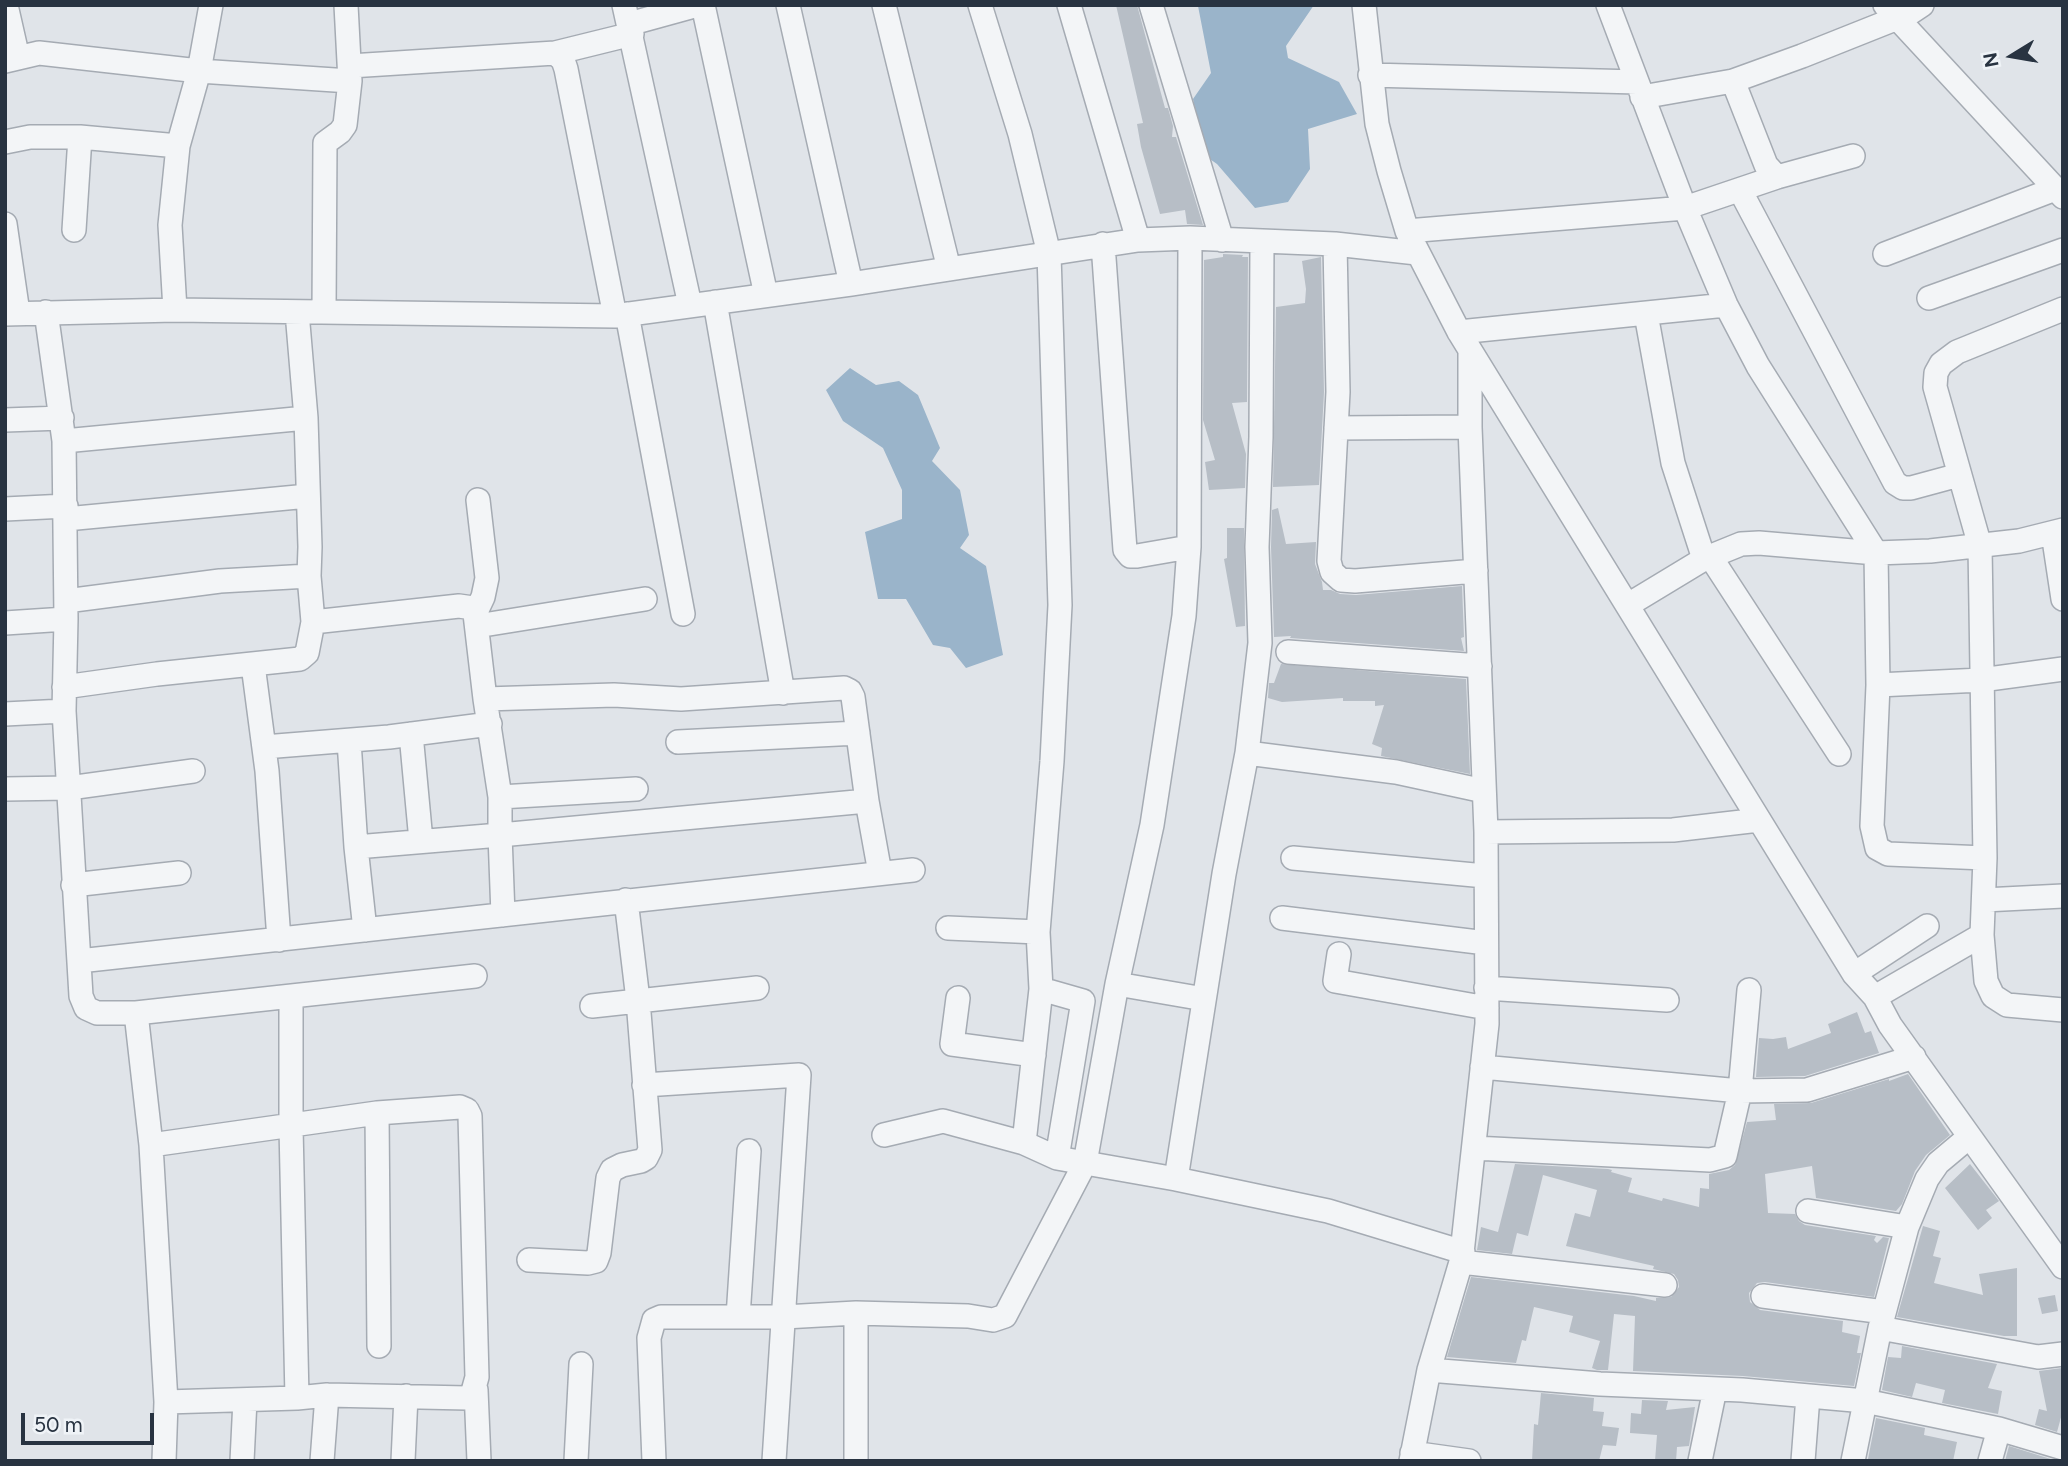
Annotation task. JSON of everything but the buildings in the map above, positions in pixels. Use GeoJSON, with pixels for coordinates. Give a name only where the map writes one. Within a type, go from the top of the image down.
{"type":"FeatureCollection","features":[{"type":"Feature","properties":{"kind":"street"},"geometry":{"type":"LineString","coordinates":[[6,5],[12,59],[40,53],[199,71],[350,73],[555,53],[628,21],[701,5],[766,295]]}},
{"type":"Feature","properties":{"kind":"street"},"geometry":{"type":"LineString","coordinates":[[175,310],[170,225],[178,146],[199,71],[211,5]]}},
{"type":"Feature","properties":{"kind":"street"},"geometry":{"type":"LineString","coordinates":[[324,312],[325,143],[345,125],[350,73],[346,5]]}},
{"type":"Feature","properties":{"kind":"street"},"geometry":{"type":"LineString","coordinates":[[788,5],[851,284]]}},
{"type":"Feature","properties":{"kind":"street"},"geometry":{"type":"LineString","coordinates":[[884,5],[949,270]]}},
{"type":"Feature","properties":{"kind":"street"},"geometry":{"type":"LineString","coordinates":[[980,5],[1020,134],[1049,254],[1060,605],[1052,761],[1038,932],[1041,989],[1024,1143]]}},
{"type":"Feature","properties":{"kind":"street"},"geometry":{"type":"LineString","coordinates":[[1069,5],[1138,240]]}},
{"type":"Feature","properties":{"kind":"street"},"geometry":{"type":"LineString","coordinates":[[1151,5],[1222,240]]}},
{"type":"Feature","properties":{"kind":"street"},"geometry":{"type":"LineString","coordinates":[[1364,5],[1377,124],[1407,231],[1464,341],[1854,974],[1875,997],[1890,1025],[2063,1267]]}},
{"type":"Feature","properties":{"kind":"street"},"geometry":{"type":"LineString","coordinates":[[1608,5],[1685,208],[1726,305],[1758,366],[1877,553],[1878,685],[1872,826],[1877,848],[1888,854],[1985,858]]}},
{"type":"Feature","properties":{"kind":"street"},"geometry":{"type":"LineString","coordinates":[[1370,75],[1640,89],[1733,80],[1802,56],[1892,15],[1922,5]]}},
{"type":"Feature","properties":{"kind":"street"},"geometry":{"type":"LineString","coordinates":[[1885,254],[2059,193],[1892,15]]}},
{"type":"Feature","properties":{"kind":"street"},"geometry":{"type":"LineString","coordinates":[[628,21],[690,305]]}},
{"type":"Feature","properties":{"kind":"street"},"geometry":{"type":"LineString","coordinates":[[555,53],[563,60],[566,69],[621,315],[683,614]]}},
{"type":"Feature","properties":{"kind":"street"},"geometry":{"type":"LineString","coordinates":[[1733,80],[1766,165],[1777,177]]}},
{"type":"Feature","properties":{"kind":"street"},"geometry":{"type":"LineString","coordinates":[[5,142],[30,137],[80,137],[178,146]]}},
{"type":"Feature","properties":{"kind":"street"},"geometry":{"type":"LineString","coordinates":[[74,230],[80,137]]}},
{"type":"Feature","properties":{"kind":"street"},"geometry":{"type":"LineString","coordinates":[[1407,231],[1685,208],[1777,177],[1853,156]]}},
{"type":"Feature","properties":{"kind":"street"},"geometry":{"type":"LineString","coordinates":[[1740,190],[1895,483],[1903,488],[1911,488],[1959,475]]}},
{"type":"Feature","properties":{"kind":"street"},"geometry":{"type":"LineString","coordinates":[[5,224],[12,313],[175,310],[621,315],[949,270],[1138,240],[1190,238],[1335,244],[1417,253]]}},
{"type":"Feature","properties":{"kind":"street"},"geometry":{"type":"LineString","coordinates":[[654,1461],[649,1338],[654,1320],[661,1317],[784,1317],[856,1313],[968,1316],[993,1320],[1005,1316],[1085,1163],[1117,984],[1152,824],[1184,616],[1189,547],[1190,238]]}},
{"type":"Feature","properties":{"kind":"street"},"geometry":{"type":"LineString","coordinates":[[1176,1179],[1224,874],[1247,753],[1260,643],[1256,547],[1261,437],[1262,243]]}},
{"type":"Feature","properties":{"kind":"street"},"geometry":{"type":"LineString","coordinates":[[1103,244],[1125,551],[1130,556],[1137,556],[1189,547]]}},
{"type":"Feature","properties":{"kind":"street"},"geometry":{"type":"LineString","coordinates":[[1335,244],[1338,392],[1329,561],[1332,572],[1341,580],[1355,581],[1476,571]]}},
{"type":"Feature","properties":{"kind":"street"},"geometry":{"type":"LineString","coordinates":[[1929,298],[2063,250]]}},
{"type":"Feature","properties":{"kind":"street"},"geometry":{"type":"LineString","coordinates":[[715,302],[783,693]]}},
{"type":"Feature","properties":{"kind":"street"},"geometry":{"type":"LineString","coordinates":[[1464,341],[1726,305]]}},
{"type":"Feature","properties":{"kind":"street"},"geometry":{"type":"LineString","coordinates":[[2063,309],[1957,352],[1941,363],[1936,373],[1936,387],[1980,547],[1985,858],[1982,935],[1986,981],[1993,996],[2007,1005],[2063,1010]]}},
{"type":"Feature","properties":{"kind":"street"},"geometry":{"type":"LineString","coordinates":[[46,312],[63,430],[66,513],[64,711],[81,996],[86,1008],[97,1013],[135,1013],[475,976]]}},
{"type":"Feature","properties":{"kind":"street"},"geometry":{"type":"LineString","coordinates":[[64,687],[300,659],[307,653],[313,622],[309,576],[306,418],[297,312]]}},
{"type":"Feature","properties":{"kind":"street"},"geometry":{"type":"LineString","coordinates":[[1646,314],[1673,463],[1707,557],[1839,754]]}},
{"type":"Feature","properties":{"kind":"street"},"geometry":{"type":"LineString","coordinates":[[1464,341],[1470,426],[1486,832],[1486,998],[1482,1067],[1462,1257],[1429,1370],[1411,1457],[1469,1461]]}},
{"type":"Feature","properties":{"kind":"street"},"geometry":{"type":"LineString","coordinates":[[5,420],[63,430],[306,418]]}},
{"type":"Feature","properties":{"kind":"street"},"geometry":{"type":"LineString","coordinates":[[1336,428],[1470,426]]}},
{"type":"Feature","properties":{"kind":"street"},"geometry":{"type":"LineString","coordinates":[[5,509],[66,513],[309,496]]}},
{"type":"Feature","properties":{"kind":"street"},"geometry":{"type":"LineString","coordinates":[[476,620],[487,578],[478,500]]}},
{"type":"Feature","properties":{"kind":"street"},"geometry":{"type":"LineString","coordinates":[[1629,605],[1707,557],[1741,544],[1759,543],[1877,553],[1930,551],[1980,547],[2058,531],[2063,599]]}},
{"type":"Feature","properties":{"kind":"street"},"geometry":{"type":"LineString","coordinates":[[5,623],[219,581],[309,576]]}},
{"type":"Feature","properties":{"kind":"street"},"geometry":{"type":"LineString","coordinates":[[476,620],[645,599]]}},
{"type":"Feature","properties":{"kind":"street"},"geometry":{"type":"LineString","coordinates":[[313,622],[460,606],[472,608],[476,620],[500,797],[503,915]]}},
{"type":"Feature","properties":{"kind":"street"},"geometry":{"type":"LineString","coordinates":[[1289,652],[1480,666]]}},
{"type":"Feature","properties":{"kind":"street"},"geometry":{"type":"LineString","coordinates":[[253,665],[264,747],[279,940]]}},
{"type":"Feature","properties":{"kind":"street"},"geometry":{"type":"LineString","coordinates":[[1878,685],[1981,680],[2063,669]]}},
{"type":"Feature","properties":{"kind":"street"},"geometry":{"type":"LineString","coordinates":[[485,699],[614,695],[681,699],[838,688],[850,691],[880,873]]}},
{"type":"Feature","properties":{"kind":"street"},"geometry":{"type":"LineString","coordinates":[[5,714],[64,711]]}},
{"type":"Feature","properties":{"kind":"street"},"geometry":{"type":"LineString","coordinates":[[264,747],[349,741],[490,724]]}},
{"type":"Feature","properties":{"kind":"street"},"geometry":{"type":"LineString","coordinates":[[678,743],[858,733]]}},
{"type":"Feature","properties":{"kind":"street"},"geometry":{"type":"LineString","coordinates":[[411,734],[421,841]]}},
{"type":"Feature","properties":{"kind":"street"},"geometry":{"type":"LineString","coordinates":[[349,741],[365,930]]}},
{"type":"Feature","properties":{"kind":"street"},"geometry":{"type":"LineString","coordinates":[[1247,753],[1396,772],[1484,791]]}},
{"type":"Feature","properties":{"kind":"street"},"geometry":{"type":"LineString","coordinates":[[5,789],[69,789],[193,771]]}},
{"type":"Feature","properties":{"kind":"street"},"geometry":{"type":"LineString","coordinates":[[500,797],[636,789]]}},
{"type":"Feature","properties":{"kind":"street"},"geometry":{"type":"LineString","coordinates":[[356,847],[867,801]]}},
{"type":"Feature","properties":{"kind":"street"},"geometry":{"type":"LineString","coordinates":[[1486,832],[1673,830],[1759,820]]}},
{"type":"Feature","properties":{"kind":"street"},"geometry":{"type":"LineString","coordinates":[[1293,858],[1485,876]]}},
{"type":"Feature","properties":{"kind":"street"},"geometry":{"type":"LineString","coordinates":[[79,961],[914,870]]}},
{"type":"Feature","properties":{"kind":"street"},"geometry":{"type":"LineString","coordinates":[[73,885],[179,873]]}},
{"type":"Feature","properties":{"kind":"street"},"geometry":{"type":"LineString","coordinates":[[1983,900],[2063,896]]}},
{"type":"Feature","properties":{"kind":"street"},"geometry":{"type":"LineString","coordinates":[[529,1260],[587,1263],[596,1261],[608,1178],[612,1170],[646,1158],[650,1150],[638,1000],[626,900]]}},
{"type":"Feature","properties":{"kind":"street"},"geometry":{"type":"LineString","coordinates":[[1282,918],[1486,943]]}},
{"type":"Feature","properties":{"kind":"street"},"geometry":{"type":"LineString","coordinates":[[1854,974],[1927,926]]}},
{"type":"Feature","properties":{"kind":"street"},"geometry":{"type":"LineString","coordinates":[[948,928],[1038,932]]}},
{"type":"Feature","properties":{"kind":"street"},"geometry":{"type":"LineString","coordinates":[[1875,997],[1982,935]]}},
{"type":"Feature","properties":{"kind":"street"},"geometry":{"type":"LineString","coordinates":[[1339,954],[1335,981],[1486,998],[1667,1000]]}},
{"type":"Feature","properties":{"kind":"street"},"geometry":{"type":"LineString","coordinates":[[1117,984],[1204,999]]}},
{"type":"Feature","properties":{"kind":"street"},"geometry":{"type":"LineString","coordinates":[[592,1006],[757,988]]}},
{"type":"Feature","properties":{"kind":"street"},"geometry":{"type":"LineString","coordinates":[[1041,989],[1083,1001],[1057,1158]]}},
{"type":"Feature","properties":{"kind":"street"},"geometry":{"type":"LineString","coordinates":[[1474,1148],[1710,1160],[1725,1156],[1740,1091],[1749,990]]}},
{"type":"Feature","properties":{"kind":"street"},"geometry":{"type":"LineString","coordinates":[[291,997],[290,1127],[297,1398]]}},
{"type":"Feature","properties":{"kind":"street"},"geometry":{"type":"LineString","coordinates":[[958,998],[952,1044],[1034,1055]]}},
{"type":"Feature","properties":{"kind":"street"},"geometry":{"type":"LineString","coordinates":[[135,1013],[151,1145],[166,1402],[164,1461]]}},
{"type":"Feature","properties":{"kind":"street"},"geometry":{"type":"LineString","coordinates":[[1482,1067],[1740,1091],[1807,1090],[1913,1057]]}},
{"type":"Feature","properties":{"kind":"street"},"geometry":{"type":"LineString","coordinates":[[645,1085],[799,1075],[774,1461]]}},
{"type":"Feature","properties":{"kind":"street"},"geometry":{"type":"LineString","coordinates":[[151,1145],[377,1113],[460,1107],[467,1110],[470,1116],[479,1461]]}},
{"type":"Feature","properties":{"kind":"street"},"geometry":{"type":"LineString","coordinates":[[377,1113],[379,1346]]}},
{"type":"Feature","properties":{"kind":"street"},"geometry":{"type":"LineString","coordinates":[[884,1135],[943,1121],[1024,1143],[1057,1158],[1176,1179],[1328,1211],[1462,1257],[1665,1285]]}},
{"type":"Feature","properties":{"kind":"street"},"geometry":{"type":"LineString","coordinates":[[1853,1461],[1882,1320],[1907,1227],[1927,1179],[1938,1163],[1969,1137]]}},
{"type":"Feature","properties":{"kind":"street"},"geometry":{"type":"LineString","coordinates":[[738,1317],[750,1151]]}},
{"type":"Feature","properties":{"kind":"street"},"geometry":{"type":"LineString","coordinates":[[1808,1211],[1907,1227]]}},
{"type":"Feature","properties":{"kind":"street"},"geometry":{"type":"LineString","coordinates":[[1763,1296],[1882,1320],[2038,1357],[2063,1354]]}},
{"type":"Feature","properties":{"kind":"street"},"geometry":{"type":"LineString","coordinates":[[856,1313],[856,1461]]}},
{"type":"Feature","properties":{"kind":"street"},"geometry":{"type":"LineString","coordinates":[[576,1461],[581,1364]]}},
{"type":"Feature","properties":{"kind":"street"},"geometry":{"type":"LineString","coordinates":[[1429,1370],[1865,1401],[1999,1429],[2063,1448]]}},
{"type":"Feature","properties":{"kind":"street"},"geometry":{"type":"LineString","coordinates":[[1700,1461],[1715,1389]]}},
{"type":"Feature","properties":{"kind":"street"},"geometry":{"type":"LineString","coordinates":[[166,1402],[327,1395],[467,1398],[476,1390]]}},
{"type":"Feature","properties":{"kind":"street"},"geometry":{"type":"LineString","coordinates":[[322,1461],[327,1395]]}},
{"type":"Feature","properties":{"kind":"street"},"geometry":{"type":"LineString","coordinates":[[404,1461],[406,1396]]}},
{"type":"Feature","properties":{"kind":"street"},"geometry":{"type":"LineString","coordinates":[[1803,1461],[1808,1396]]}},
{"type":"Feature","properties":{"kind":"street"},"geometry":{"type":"LineString","coordinates":[[242,1461],[246,1400]]}},
{"type":"Feature","properties":{"kind":"street"},"geometry":{"type":"LineString","coordinates":[[1990,1461],[1999,1429]]}},
{"type":"Feature","properties":{"kind":"water"},"geometry":{"type":"Polygon","coordinates":[[[1184,5],[1314,5],[1286,46],[1288,58],[1339,82],[1357,114],[1308,129],[1310,169],[1288,202],[1255,208],[1217,164],[1204,155],[1193,99],[1211,73],[1198,6],[1184,5]]]}},
{"type":"Feature","properties":{"kind":"water"},"geometry":{"type":"Polygon","coordinates":[[[850,368],[876,385],[899,381],[918,395],[940,448],[932,461],[960,490],[969,535],[960,548],[986,566],[1003,655],[966,668],[950,648],[933,645],[906,599],[878,599],[865,532],[902,519],[902,490],[883,448],[843,421],[826,390],[850,368]]]}}]}
